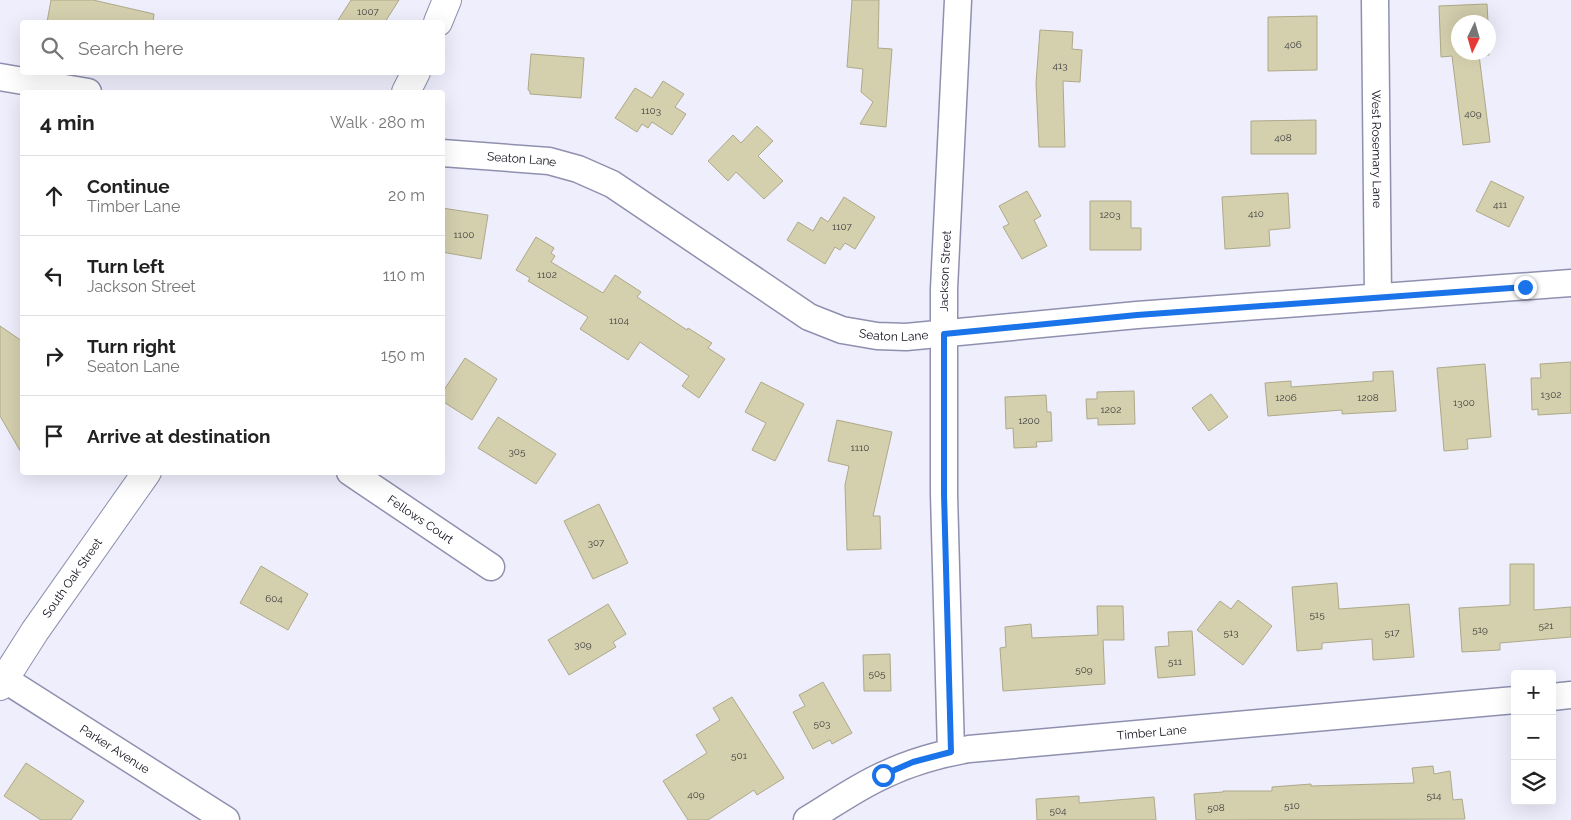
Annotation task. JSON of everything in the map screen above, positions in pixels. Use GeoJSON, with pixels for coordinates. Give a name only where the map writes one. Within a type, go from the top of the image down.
{"type":"FeatureCollection","features":[{"type":"Feature","properties":{"kind":"street"},"geometry":{"type":"LineString","coordinates":[[439,20],[446,0]]}},
{"type":"Feature","properties":{"kind":"street","name":"Jackson Street"},"geometry":{"type":"LineString","coordinates":[[951,752],[944,494],[944,288],[958,0]]}},
{"type":"Feature","properties":{"kind":"street","name":"West Rosemary Lane"},"geometry":{"type":"LineString","coordinates":[[1375,0],[1378,298]]}},
{"type":"Feature","properties":{"kind":"street"},"geometry":{"type":"LineString","coordinates":[[407,90],[414,75]]}},
{"type":"Feature","properties":{"kind":"street"},"geometry":{"type":"LineString","coordinates":[[0,77],[76,90]]}},
{"type":"Feature","properties":{"kind":"street","name":"Seaton Lane"},"geometry":{"type":"LineString","coordinates":[[445,153],[549,161],[578,169],[612,184],[809,318],[842,330],[877,336],[906,337],[1137,315],[1571,283]]}},
{"type":"Feature","properties":{"kind":"street","name":"South Oak Street"},"geometry":{"type":"LineString","coordinates":[[2,682],[145,475]]}},
{"type":"Feature","properties":{"kind":"street","name":"Fellows Court"},"geometry":{"type":"LineString","coordinates":[[354,475],[491,568]]}},
{"type":"Feature","properties":{"kind":"street","name":"Parker Avenue"},"geometry":{"type":"LineString","coordinates":[[2,682],[29,696],[226,820]]}},
{"type":"Feature","properties":{"kind":"street"},"geometry":{"type":"LineString","coordinates":[[1556,697],[1571,695]]}},
{"type":"Feature","properties":{"kind":"street","name":"Timber Lane"},"geometry":{"type":"LineString","coordinates":[[807,820],[883,775],[913,762],[951,752],[1511,700]]}},
{"type":"Feature","properties":{"kind":"building"},"geometry":{"type":"Polygon","coordinates":[[[51,0],[93,0],[154,14],[153,20],[47,20],[51,0]]]}},
{"type":"Feature","properties":{"kind":"building"},"geometry":{"type":"Polygon","coordinates":[[[351,0],[399,0],[386,20],[338,20],[351,0]]]}},
{"type":"Feature","properties":{"kind":"building"},"geometry":{"type":"Polygon","coordinates":[[[852,0],[879,0],[878,48],[892,49],[886,127],[860,124],[873,102],[861,92],[863,69],[847,67],[852,0]]]}},
{"type":"Feature","properties":{"kind":"building"},"geometry":{"type":"Polygon","coordinates":[[[1487,4],[1488,15],[1451,15],[1451,56],[1441,57],[1439,6],[1487,4]]]}},
{"type":"Feature","properties":{"kind":"building"},"geometry":{"type":"Polygon","coordinates":[[[1317,16],[1317,70],[1268,71],[1268,17],[1317,16]]]}},
{"type":"Feature","properties":{"kind":"building"},"geometry":{"type":"Polygon","coordinates":[[[1040,30],[1073,32],[1072,49],[1082,50],[1080,82],[1063,81],[1065,147],[1039,147],[1036,83],[1040,30]]]}},
{"type":"Feature","properties":{"kind":"building"},"geometry":{"type":"Polygon","coordinates":[[[531,54],[584,58],[581,98],[530,94],[528,90],[531,54]]]}},
{"type":"Feature","properties":{"kind":"building"},"geometry":{"type":"Polygon","coordinates":[[[1452,60],[1480,60],[1490,142],[1463,145],[1452,60]]]}},
{"type":"Feature","properties":{"kind":"building"},"geometry":{"type":"Polygon","coordinates":[[[663,81],[684,94],[675,107],[686,114],[672,135],[652,122],[648,128],[642,124],[637,132],[615,118],[635,88],[652,98],[663,81]]]}},
{"type":"Feature","properties":{"kind":"building"},"geometry":{"type":"Polygon","coordinates":[[[1316,120],[1316,154],[1251,154],[1251,121],[1316,120]]]}},
{"type":"Feature","properties":{"kind":"building"},"geometry":{"type":"Polygon","coordinates":[[[757,126],[773,141],[758,156],[783,181],[764,199],[736,172],[728,181],[708,161],[733,135],[741,143],[757,126]]]}},
{"type":"Feature","properties":{"kind":"building"},"geometry":{"type":"Polygon","coordinates":[[[1491,181],[1524,197],[1509,227],[1476,211],[1491,181]]]}},
{"type":"Feature","properties":{"kind":"building"},"geometry":{"type":"Polygon","coordinates":[[[1027,191],[1041,216],[1034,220],[1047,246],[1022,259],[1003,227],[1009,224],[999,206],[1027,191]]]}},
{"type":"Feature","properties":{"kind":"building"},"geometry":{"type":"Polygon","coordinates":[[[1288,193],[1290,228],[1269,230],[1270,246],[1225,249],[1222,197],[1288,193]]]}},
{"type":"Feature","properties":{"kind":"building"},"geometry":{"type":"Polygon","coordinates":[[[844,197],[875,217],[855,249],[845,243],[840,250],[835,247],[825,264],[787,240],[798,222],[813,231],[821,217],[828,222],[844,197]]]}},
{"type":"Feature","properties":{"kind":"building"},"geometry":{"type":"Polygon","coordinates":[[[1090,201],[1131,201],[1131,228],[1141,228],[1141,250],[1090,250],[1090,201]]]}},
{"type":"Feature","properties":{"kind":"building"},"geometry":{"type":"Polygon","coordinates":[[[445,208],[488,215],[481,259],[445,253],[445,208]]]}},
{"type":"Feature","properties":{"kind":"building"},"geometry":{"type":"Polygon","coordinates":[[[536,237],[554,248],[551,253],[555,256],[551,262],[603,293],[615,275],[641,292],[637,297],[687,330],[688,328],[712,343],[708,348],[725,359],[699,398],[682,386],[689,376],[640,342],[628,360],[580,329],[588,317],[528,281],[530,278],[516,270],[536,237]]]}},
{"type":"Feature","properties":{"kind":"building"},"geometry":{"type":"Polygon","coordinates":[[[0,326],[20,340],[20,451],[0,416],[0,326]]]}},
{"type":"Feature","properties":{"kind":"building"},"geometry":{"type":"Polygon","coordinates":[[[465,358],[497,379],[472,420],[445,403],[445,388],[465,358]]]}},
{"type":"Feature","properties":{"kind":"building"},"geometry":{"type":"Polygon","coordinates":[[[1571,362],[1571,413],[1538,415],[1538,409],[1532,410],[1531,378],[1541,378],[1540,364],[1571,362]]]}},
{"type":"Feature","properties":{"kind":"building"},"geometry":{"type":"Polygon","coordinates":[[[1485,364],[1491,437],[1467,439],[1468,449],[1444,451],[1437,368],[1485,364]]]}},
{"type":"Feature","properties":{"kind":"building"},"geometry":{"type":"Polygon","coordinates":[[[1393,371],[1396,411],[1342,414],[1342,410],[1268,416],[1265,383],[1291,381],[1291,387],[1373,381],[1373,372],[1393,371]]]}},
{"type":"Feature","properties":{"kind":"building"},"geometry":{"type":"Polygon","coordinates":[[[761,382],[804,404],[775,461],[752,450],[766,423],[745,412],[761,382]]]}},
{"type":"Feature","properties":{"kind":"building"},"geometry":{"type":"Polygon","coordinates":[[[1134,391],[1135,424],[1098,425],[1098,418],[1087,419],[1086,399],[1097,399],[1097,392],[1134,391]]]}},
{"type":"Feature","properties":{"kind":"building"},"geometry":{"type":"Polygon","coordinates":[[[1211,394],[1228,417],[1209,431],[1192,408],[1211,394]]]}},
{"type":"Feature","properties":{"kind":"building"},"geometry":{"type":"Polygon","coordinates":[[[1046,395],[1047,412],[1051,412],[1052,441],[1036,442],[1037,447],[1014,448],[1013,428],[1006,429],[1005,397],[1046,395]]]}},
{"type":"Feature","properties":{"kind":"building"},"geometry":{"type":"Polygon","coordinates":[[[498,417],[556,454],[536,484],[478,448],[498,417]]]}},
{"type":"Feature","properties":{"kind":"building"},"geometry":{"type":"Polygon","coordinates":[[[837,420],[892,432],[873,516],[880,516],[881,549],[847,550],[845,485],[849,466],[828,461],[837,420]]]}},
{"type":"Feature","properties":{"kind":"building"},"geometry":{"type":"Polygon","coordinates":[[[599,504],[628,563],[593,579],[564,521],[599,504]]]}},
{"type":"Feature","properties":{"kind":"building"},"geometry":{"type":"Polygon","coordinates":[[[1510,564],[1534,564],[1534,610],[1571,607],[1571,637],[1500,643],[1500,650],[1462,652],[1459,608],[1510,605],[1510,564]]]}},
{"type":"Feature","properties":{"kind":"building"},"geometry":{"type":"Polygon","coordinates":[[[261,566],[308,594],[288,630],[240,603],[261,566]]]}},
{"type":"Feature","properties":{"kind":"building"},"geometry":{"type":"Polygon","coordinates":[[[1337,583],[1339,609],[1409,604],[1414,657],[1373,660],[1372,639],[1322,643],[1322,649],[1297,651],[1292,587],[1337,583]]]}},
{"type":"Feature","properties":{"kind":"building"},"geometry":{"type":"Polygon","coordinates":[[[1238,600],[1272,626],[1243,665],[1197,630],[1220,601],[1231,609],[1238,600]]]}},
{"type":"Feature","properties":{"kind":"building"},"geometry":{"type":"Polygon","coordinates":[[[608,604],[626,634],[613,642],[616,647],[569,675],[548,640],[608,604]]]}},
{"type":"Feature","properties":{"kind":"building"},"geometry":{"type":"Polygon","coordinates":[[[1097,606],[1123,606],[1124,640],[1103,640],[1105,684],[1003,691],[1000,648],[1006,647],[1005,627],[1031,624],[1032,638],[1098,635],[1097,606]]]}},
{"type":"Feature","properties":{"kind":"building"},"geometry":{"type":"Polygon","coordinates":[[[1192,631],[1195,675],[1158,678],[1155,647],[1169,646],[1168,632],[1192,631]]]}},
{"type":"Feature","properties":{"kind":"building"},"geometry":{"type":"Polygon","coordinates":[[[890,654],[891,691],[864,691],[863,655],[890,654]]]}},
{"type":"Feature","properties":{"kind":"building"},"geometry":{"type":"Polygon","coordinates":[[[823,682],[852,733],[832,744],[830,740],[813,749],[793,712],[805,706],[799,695],[823,682]]]}},
{"type":"Feature","properties":{"kind":"building"},"geometry":{"type":"Polygon","coordinates":[[[732,697],[784,778],[757,795],[754,790],[708,820],[688,820],[663,781],[707,753],[696,735],[720,720],[713,708],[732,697]]]}},
{"type":"Feature","properties":{"kind":"building"},"geometry":{"type":"Polygon","coordinates":[[[26,763],[84,801],[71,820],[41,820],[4,796],[26,763]]]}},
{"type":"Feature","properties":{"kind":"building"},"geometry":{"type":"Polygon","coordinates":[[[1433,766],[1434,774],[1450,771],[1453,800],[1462,799],[1465,819],[1196,820],[1194,794],[1223,791],[1272,791],[1272,787],[1311,784],[1311,786],[1414,783],[1412,768],[1433,766]]]}},
{"type":"Feature","properties":{"kind":"building"},"geometry":{"type":"Polygon","coordinates":[[[1079,796],[1079,803],[1154,797],[1156,820],[1037,820],[1036,799],[1079,796]]]}},
{"type":"Feature","properties":{"kind":"route"},"geometry":{"type":"LineString","coordinates":[[883,775],[913,762],[951,752],[944,494],[944,334],[1137,315],[1525,287]]}}]}
